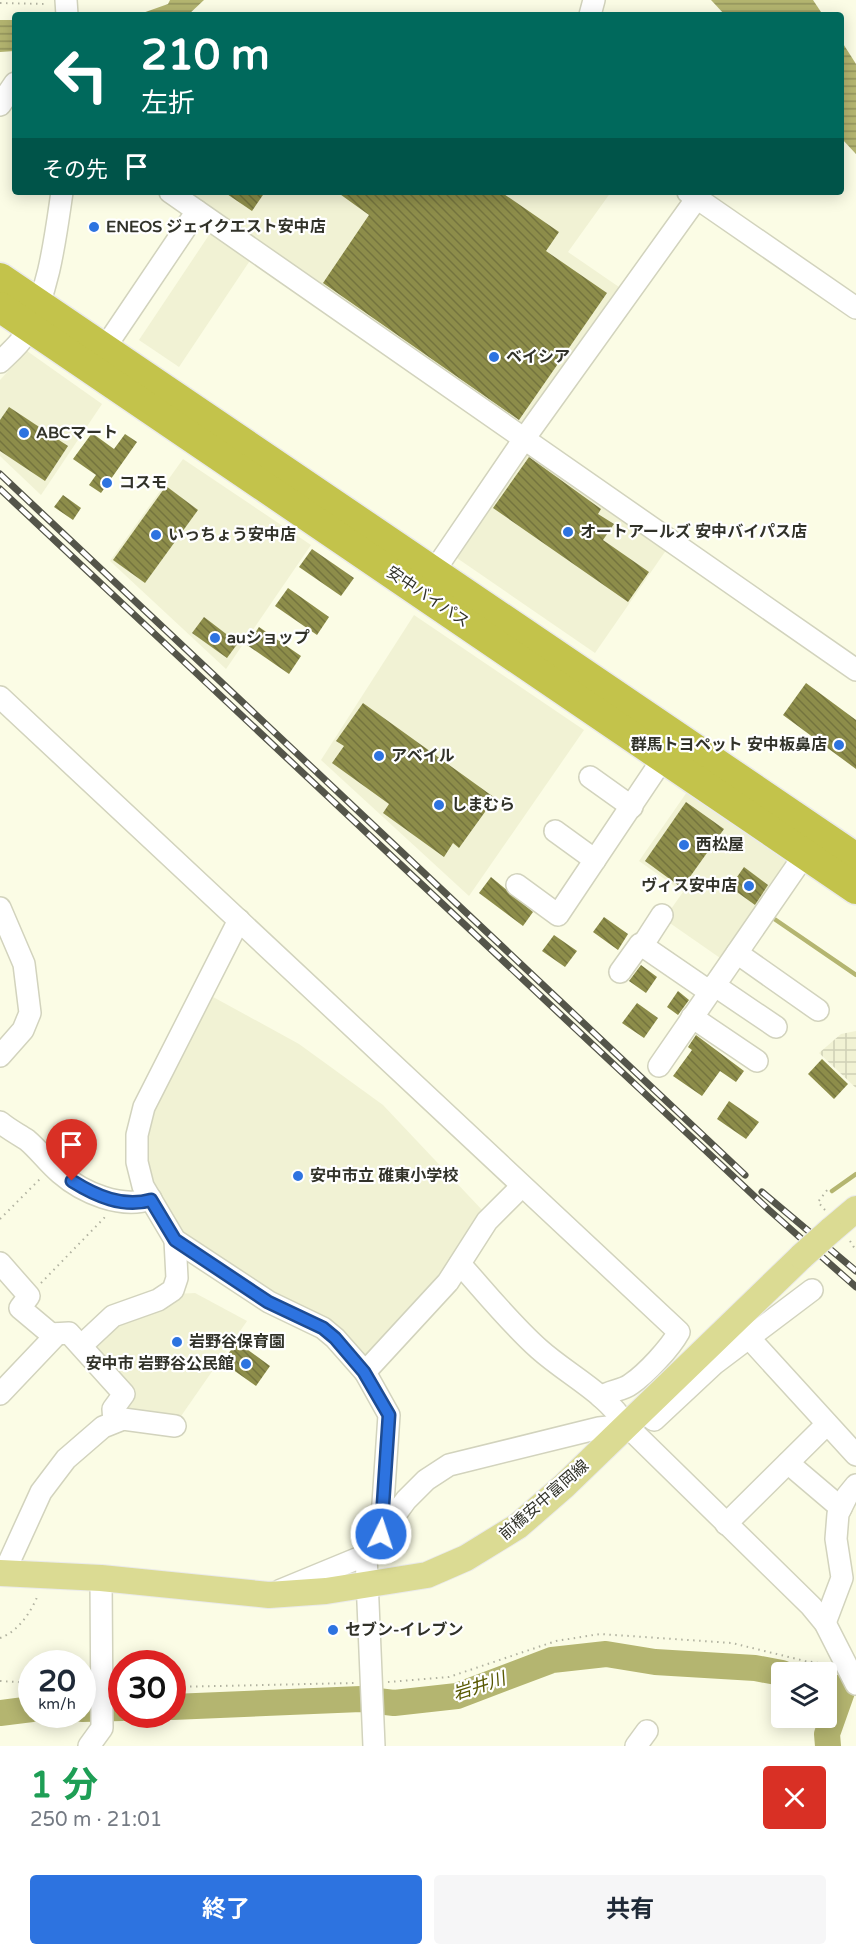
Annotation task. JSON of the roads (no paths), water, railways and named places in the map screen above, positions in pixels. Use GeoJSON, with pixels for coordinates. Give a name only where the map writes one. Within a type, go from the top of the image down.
{"type":"FeatureCollection","features":[{"type":"Feature","properties":{"kind":"highway","name":"安中バイパス"},"geometry":{"type":"LineString","coordinates":[[0,278],[33,315],[670,747],[856,889]]}},
{"type":"Feature","properties":{"kind":"highway","name":"安中バイパス"},"geometry":{"type":"LineString","coordinates":[[0,307],[33,315],[104,349],[427,582]]}},
{"type":"Feature","properties":{"kind":"highway","name":"安中バイパス"},"geometry":{"type":"LineString","coordinates":[[807,851],[856,858]]}},
{"type":"Feature","properties":{"kind":"main road","name":"前橋安中富岡線"},"geometry":{"type":"LineString","coordinates":[[2,1573],[101,1578],[269,1595],[369,1586],[427,1575],[492,1544],[518,1526],[564,1486],[802,1256],[830,1223],[856,1209]]}},
{"type":"Feature","properties":{"kind":"street"},"geometry":{"type":"LineString","coordinates":[[0,105],[12,87]]}},
{"type":"Feature","properties":{"kind":"street"},"geometry":{"type":"LineString","coordinates":[[0,362],[24,337],[33,315],[51,265],[62,195]]}},
{"type":"Feature","properties":{"kind":"street"},"geometry":{"type":"LineString","coordinates":[[174,195],[856,670]]}},
{"type":"Feature","properties":{"kind":"street"},"geometry":{"type":"LineString","coordinates":[[427,582],[692,195],[856,308]]}},
{"type":"Feature","properties":{"kind":"street"},"geometry":{"type":"LineString","coordinates":[[104,349],[197,211]]}},
{"type":"Feature","properties":{"kind":"street"},"geometry":{"type":"LineString","coordinates":[[0,698],[679,1332],[673,1342],[630,1385],[608,1391],[600,1397]]}},
{"type":"Feature","properties":{"kind":"street"},"geometry":{"type":"LineString","coordinates":[[517,885],[558,915],[670,747]]}},
{"type":"Feature","properties":{"kind":"street"},"geometry":{"type":"LineString","coordinates":[[590,777],[632,807]]}},
{"type":"Feature","properties":{"kind":"street"},"geometry":{"type":"LineString","coordinates":[[555,831],[595,860]]}},
{"type":"Feature","properties":{"kind":"street"},"geometry":{"type":"LineString","coordinates":[[659,1066],[807,851],[856,906]]}},
{"type":"Feature","properties":{"kind":"street"},"geometry":{"type":"LineString","coordinates":[[0,908],[24,964],[30,1013],[22,1030],[0,1056]]}},
{"type":"Feature","properties":{"kind":"street"},"geometry":{"type":"LineString","coordinates":[[642,946],[662,915]]}},
{"type":"Feature","properties":{"kind":"street"},"geometry":{"type":"LineString","coordinates":[[238,920],[144,1107],[137,1136],[137,1162],[143,1186],[175,1240],[268,1302],[323,1328],[335,1338],[364,1372],[389,1415],[381,1534]]}},
{"type":"Feature","properties":{"kind":"street"},"geometry":{"type":"LineString","coordinates":[[620,972],[640,944],[776,1027]]}},
{"type":"Feature","properties":{"kind":"street"},"geometry":{"type":"LineString","coordinates":[[737,953],[818,1010]]}},
{"type":"Feature","properties":{"kind":"street"},"geometry":{"type":"LineString","coordinates":[[692,1017],[757,1061]]}},
{"type":"Feature","properties":{"kind":"street"},"geometry":{"type":"LineString","coordinates":[[0,1122],[28,1141],[53,1167],[84,1188],[110,1199],[138,1204],[151,1200]]}},
{"type":"Feature","properties":{"kind":"street"},"geometry":{"type":"LineString","coordinates":[[364,1372],[434,1299],[460,1264],[487,1221],[522,1186]]}},
{"type":"Feature","properties":{"kind":"street"},"geometry":{"type":"LineString","coordinates":[[0,1394],[69,1337],[113,1316],[158,1300],[173,1290],[177,1278],[175,1240]]}},
{"type":"Feature","properties":{"kind":"street"},"geometry":{"type":"LineString","coordinates":[[0,1263],[29,1296],[20,1308],[51,1334],[69,1337],[124,1394],[113,1409],[114,1422]]}},
{"type":"Feature","properties":{"kind":"street"},"geometry":{"type":"LineString","coordinates":[[460,1264],[506,1317],[541,1350],[615,1408],[634,1418],[726,1524],[766,1560],[825,1623],[852,1670]]}},
{"type":"Feature","properties":{"kind":"street"},"geometry":{"type":"LineString","coordinates":[[269,1595],[366,1555],[426,1480],[449,1465],[634,1418],[654,1420],[714,1364],[812,1290]]}},
{"type":"Feature","properties":{"kind":"street"},"geometry":{"type":"LineString","coordinates":[[750,1339],[856,1455]]}},
{"type":"Feature","properties":{"kind":"street"},"geometry":{"type":"LineString","coordinates":[[2,1573],[41,1492],[66,1459],[103,1427],[123,1419],[175,1426]]}},
{"type":"Feature","properties":{"kind":"street"},"geometry":{"type":"LineString","coordinates":[[726,1524],[827,1424]]}},
{"type":"Feature","properties":{"kind":"street"},"geometry":{"type":"LineString","coordinates":[[788,1463],[841,1508]]}},
{"type":"Feature","properties":{"kind":"street"},"geometry":{"type":"LineString","coordinates":[[825,1623],[849,1575],[836,1539],[841,1508],[856,1485]]}},
{"type":"Feature","properties":{"kind":"street"},"geometry":{"type":"LineString","coordinates":[[366,1555],[369,1586],[371,1721],[374,1746]]}},
{"type":"Feature","properties":{"kind":"street"},"geometry":{"type":"LineString","coordinates":[[89,1746],[102,1728],[101,1578]]}},
{"type":"Feature","properties":{"kind":"waterway"},"geometry":{"type":"LineString","coordinates":[[770,916],[856,975]]}},
{"type":"Feature","properties":{"kind":"waterway"},"geometry":{"type":"LineString","coordinates":[[832,1191],[856,1174]]}},
{"type":"Feature","properties":{"kind":"waterway","name":"岩井川"},"geometry":{"type":"LineString","coordinates":[[186,1706],[361,1699],[394,1703],[457,1696],[552,1660],[606,1654],[655,1662],[771,1671]]}},
{"type":"Feature","properties":{"kind":"waterway"},"geometry":{"type":"LineString","coordinates":[[828,1746],[827,1734],[844,1686]]}},
{"type":"Feature","properties":{"kind":"waterway","name":"岩井川"},"geometry":{"type":"LineString","coordinates":[[96,1709],[108,1708]]}},
{"type":"Feature","properties":{"kind":"waterway","name":"岩井川"},"geometry":{"type":"LineString","coordinates":[[0,1713],[18,1711]]}},
{"type":"Feature","properties":{"kind":"railway"},"geometry":{"type":"LineString","coordinates":[[0,474],[745,1175]]}},
{"type":"Feature","properties":{"kind":"railway"},"geometry":{"type":"LineString","coordinates":[[0,489],[769,1210],[856,1287]]}},
{"type":"Feature","properties":{"kind":"railway"},"geometry":{"type":"LineString","coordinates":[[762,1192],[856,1271]]}},
{"type":"Feature","properties":{"kind":"place","name":"ENEOS ジェイクエスト安中店"},"geometry":{"type":"Point","coordinates":[94,227]}},
{"type":"Feature","properties":{"kind":"place","name":"ベイシア"},"geometry":{"type":"Point","coordinates":[494,357]}},
{"type":"Feature","properties":{"kind":"place","name":"ABCマート"},"geometry":{"type":"Point","coordinates":[24,433]}},
{"type":"Feature","properties":{"kind":"place","name":"コスモ"},"geometry":{"type":"Point","coordinates":[107,483]}},
{"type":"Feature","properties":{"kind":"place","name":"オートアールズ 安中バイパス店"},"geometry":{"type":"Point","coordinates":[568,532]}},
{"type":"Feature","properties":{"kind":"place","name":"いっちょう安中店"},"geometry":{"type":"Point","coordinates":[156,535]}},
{"type":"Feature","properties":{"kind":"place","name":"auショップ"},"geometry":{"type":"Point","coordinates":[215,638]}},
{"type":"Feature","properties":{"kind":"place","name":"群馬トヨペット 安中板鼻店"},"geometry":{"type":"Point","coordinates":[839,745]}},
{"type":"Feature","properties":{"kind":"place","name":"アベイル"},"geometry":{"type":"Point","coordinates":[379,756]}},
{"type":"Feature","properties":{"kind":"place","name":"しまむら"},"geometry":{"type":"Point","coordinates":[439,805]}},
{"type":"Feature","properties":{"kind":"place","name":"西松屋"},"geometry":{"type":"Point","coordinates":[684,845]}},
{"type":"Feature","properties":{"kind":"place","name":"ヴィス安中店"},"geometry":{"type":"Point","coordinates":[749,886]}},
{"type":"Feature","properties":{"kind":"place","name":"安中市立 碓東小学校"},"geometry":{"type":"Point","coordinates":[298,1176]}},
{"type":"Feature","properties":{"kind":"place","name":"岩野谷保育園"},"geometry":{"type":"Point","coordinates":[177,1342]}},
{"type":"Feature","properties":{"kind":"place","name":"安中市 岩野谷公民館"},"geometry":{"type":"Point","coordinates":[246,1364]}},
{"type":"Feature","properties":{"kind":"place","name":"セブン-イレブン"},"geometry":{"type":"Point","coordinates":[333,1630]}}]}
